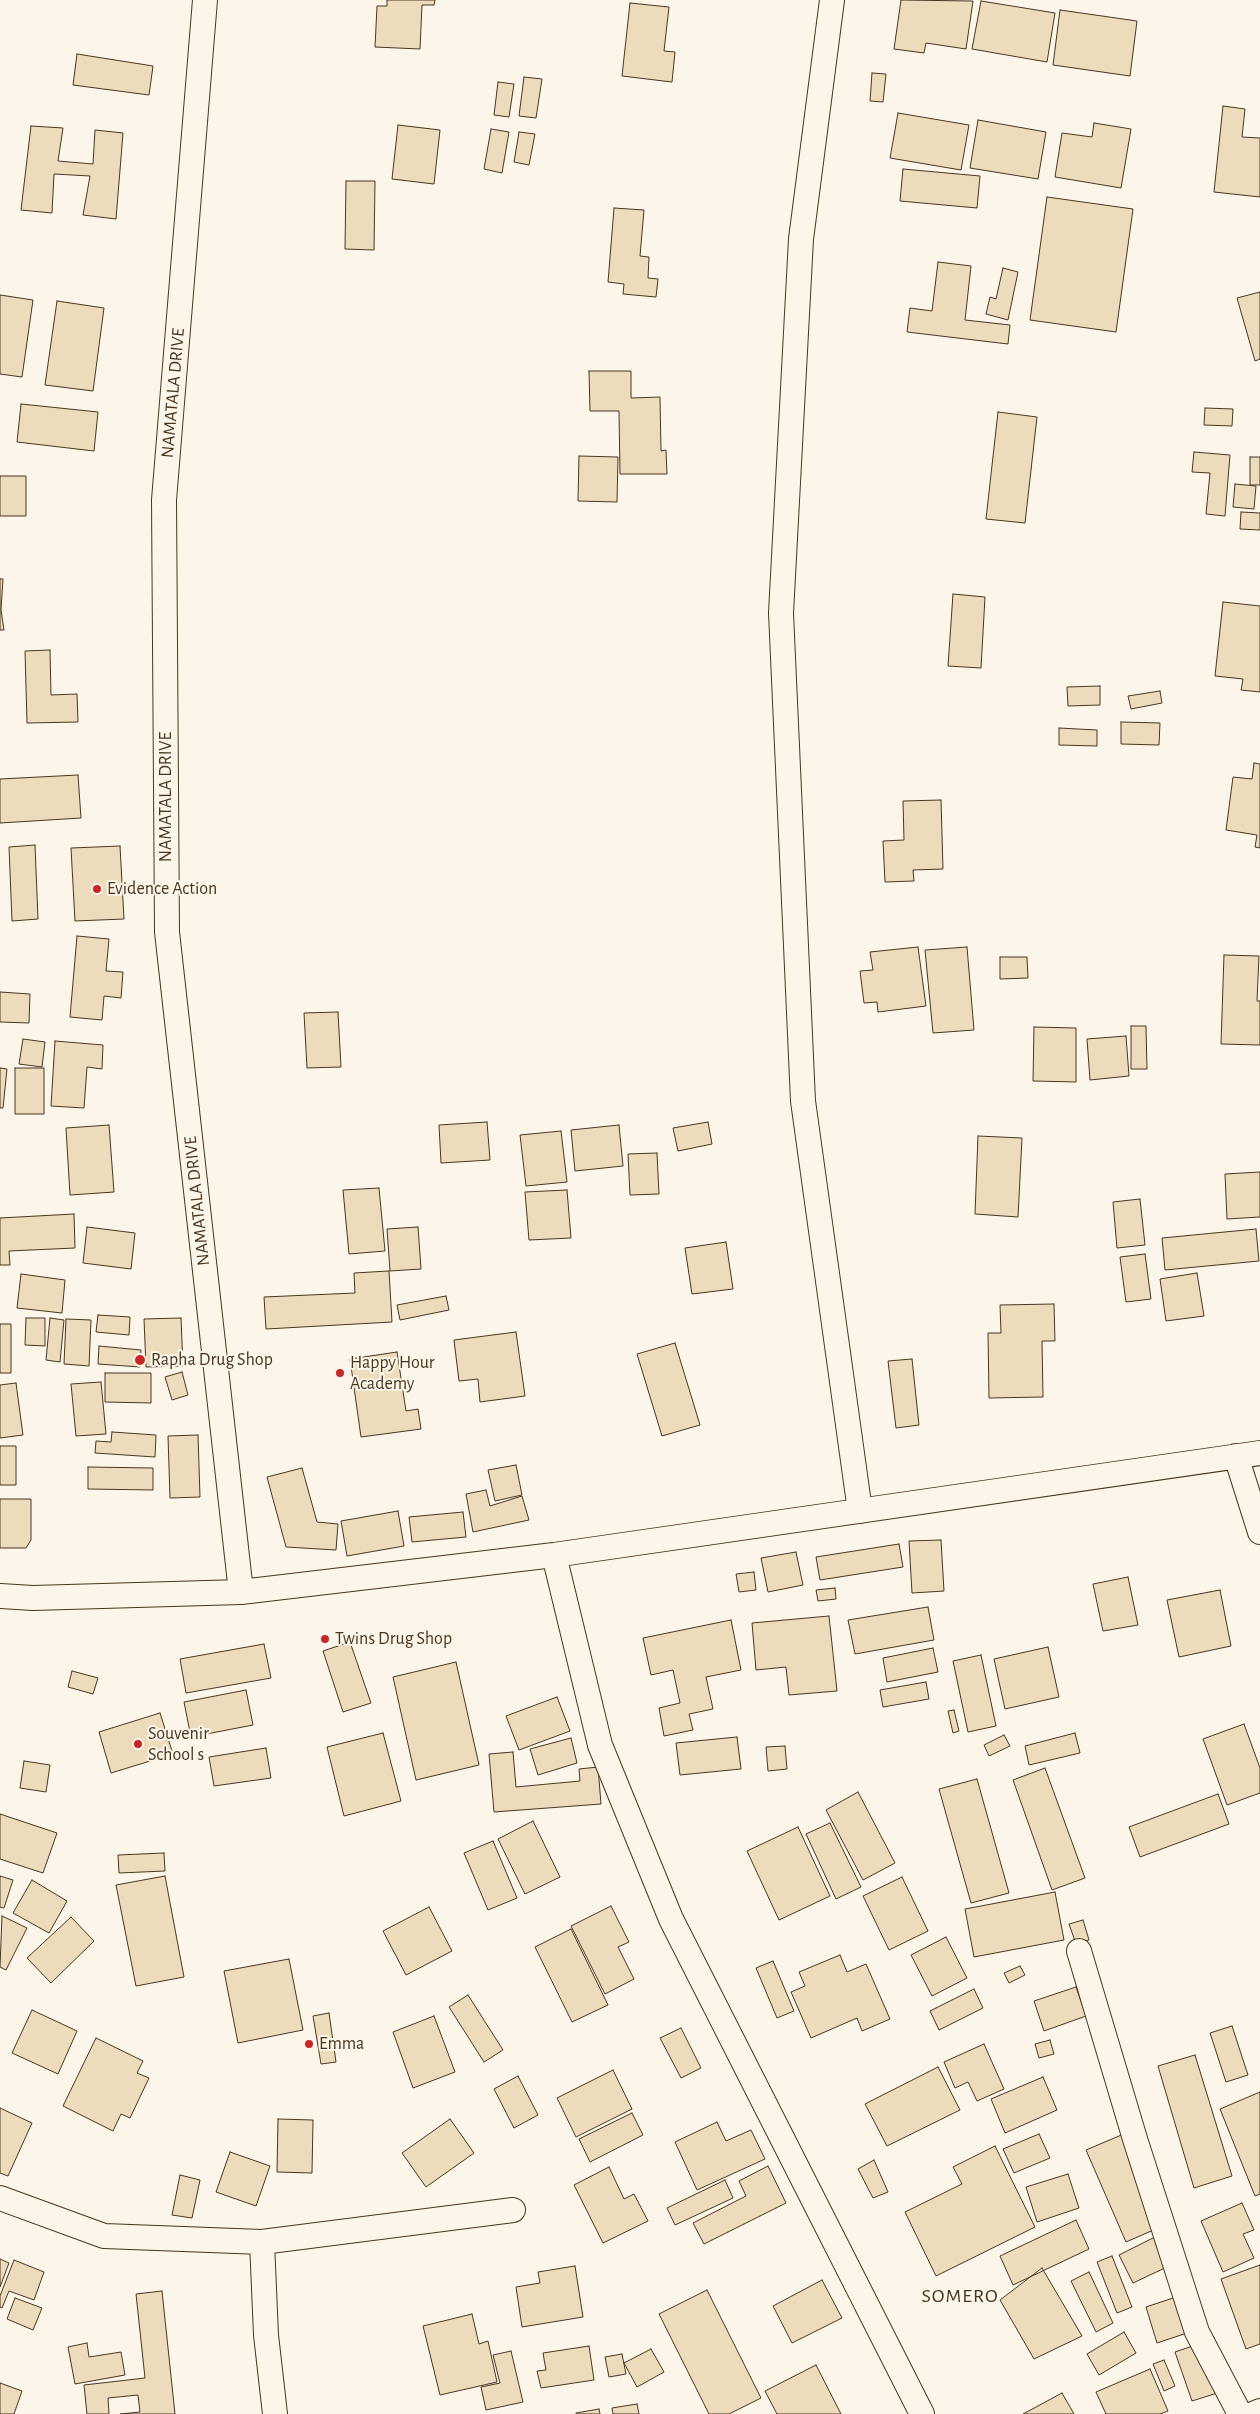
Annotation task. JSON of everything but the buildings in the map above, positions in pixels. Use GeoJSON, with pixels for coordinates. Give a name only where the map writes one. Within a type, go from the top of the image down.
{"type":"FeatureCollection","features":[{"type":"Feature","properties":{"kind":"street","name":"NAMATALA DRIVE"},"geometry":{"type":"LineString","coordinates":[[204,0],[164,500],[167,932],[241,1592]]}},
{"type":"Feature","properties":{"kind":"street"},"geometry":{"type":"LineString","coordinates":[[832,0],[801,239],[781,613],[803,1102],[860,1511]]}},
{"type":"Feature","properties":{"kind":"street"},"geometry":{"type":"LineString","coordinates":[[0,1596],[33,1598],[241,1592],[554,1554],[1260,1452]]}},
{"type":"Feature","properties":{"kind":"street"},"geometry":{"type":"LineString","coordinates":[[1236,1456],[1260,1532]]}},
{"type":"Feature","properties":{"kind":"street"},"geometry":{"type":"LineString","coordinates":[[554,1554],[600,1745],[671,1919],[922,2414]]}},
{"type":"Feature","properties":{"kind":"street"},"geometry":{"type":"LineString","coordinates":[[1079,1951],[1136,2139],[1198,2332],[1240,2414]]}},
{"type":"Feature","properties":{"kind":"street"},"geometry":{"type":"LineString","coordinates":[[0,2198],[104,2236],[262,2242],[513,2210]]}},
{"type":"Feature","properties":{"kind":"street"},"geometry":{"type":"LineString","coordinates":[[262,2242],[266,2335],[275,2414]]}},
{"type":"Feature","properties":{"kind":"street"},"geometry":{"type":"LineString","coordinates":[[1253,2414],[1260,2410]]}},
{"type":"Feature","properties":{"kind":"place","name":"Evidence Action"},"geometry":{"type":"Point","coordinates":[97,889]}},
{"type":"Feature","properties":{"kind":"place","name":"Rapha Drug Shop"},"geometry":{"type":"Point","coordinates":[140,1360]}},
{"type":"Feature","properties":{"kind":"place","name":"Happy Hour Academy"},"geometry":{"type":"Point","coordinates":[340,1373]}},
{"type":"Feature","properties":{"kind":"place","name":"Twins Drug Shop"},"geometry":{"type":"Point","coordinates":[325,1639]}},
{"type":"Feature","properties":{"kind":"place","name":"Souvenir School s"},"geometry":{"type":"Point","coordinates":[138,1744]}},
{"type":"Feature","properties":{"kind":"place","name":"Emma"},"geometry":{"type":"Point","coordinates":[309,2044]}},
{"type":"Feature","properties":{"kind":"district","name":"SOMERO"},"geometry":{"type":"Point","coordinates":[960,2296]}}]}
